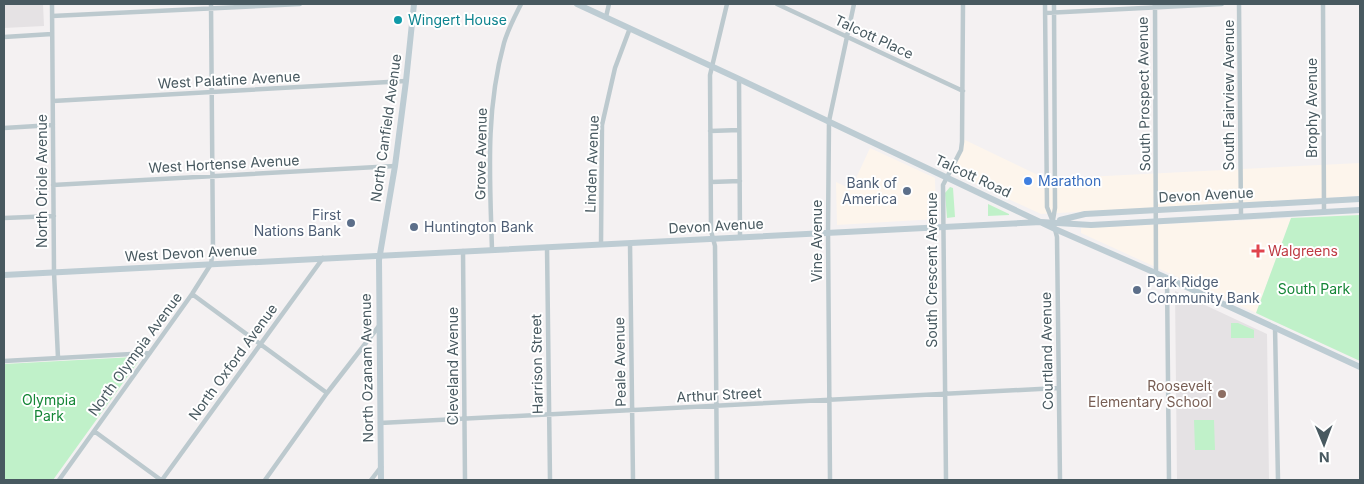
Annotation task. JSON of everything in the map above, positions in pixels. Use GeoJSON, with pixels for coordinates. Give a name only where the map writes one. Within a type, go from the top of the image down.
{"type":"FeatureCollection","features":[{"type":"Feature","properties":{"kind":"street","name":"North Oriole Avenue"},"geometry":{"type":"LineString","coordinates":[[52,4],[54,272],[58,358]]}},
{"type":"Feature","properties":{"kind":"street"},"geometry":{"type":"LineString","coordinates":[[52,16],[211,6],[300,4]]}},
{"type":"Feature","properties":{"kind":"street","name":"North Canfield Avenue"},"geometry":{"type":"LineString","coordinates":[[380,255],[395,166],[414,4]]}},
{"type":"Feature","properties":{"kind":"street","name":"Grove Avenue"},"geometry":{"type":"LineString","coordinates":[[492,250],[489,136],[494,87],[504,41],[520,4]]}},
{"type":"Feature","properties":{"kind":"street","name":"Talcott Road"},"geometry":{"type":"LineString","coordinates":[[577,4],[1055,229],[1156,273],[1360,367]]}},
{"type":"Feature","properties":{"kind":"street"},"geometry":{"type":"LineString","coordinates":[[606,17],[608,4]]}},
{"type":"Feature","properties":{"kind":"street"},"geometry":{"type":"LineString","coordinates":[[717,480],[715,246],[711,231],[710,75],[727,4]]}},
{"type":"Feature","properties":{"kind":"street","name":"Talcott Place"},"geometry":{"type":"LineString","coordinates":[[777,4],[963,91]]}},
{"type":"Feature","properties":{"kind":"street","name":"Vine Avenue"},"geometry":{"type":"LineString","coordinates":[[830,480],[829,121],[854,4]]}},
{"type":"Feature","properties":{"kind":"street","name":"South Crescent Avenue"},"geometry":{"type":"LineString","coordinates":[[946,480],[943,185],[962,146],[963,4]]}},
{"type":"Feature","properties":{"kind":"street","name":"Courtland Avenue"},"geometry":{"type":"LineString","coordinates":[[1045,4],[1047,207],[1057,237],[1060,480]]}},
{"type":"Feature","properties":{"kind":"street","name":"Courtland Avenue"},"geometry":{"type":"LineString","coordinates":[[1053,222],[1055,208],[1054,4]]}},
{"type":"Feature","properties":{"kind":"street"},"geometry":{"type":"LineString","coordinates":[[1045,13],[1222,4]]}},
{"type":"Feature","properties":{"kind":"street","name":"South Fairview Avenue"},"geometry":{"type":"LineString","coordinates":[[1239,4],[1241,217]]}},
{"type":"Feature","properties":{"kind":"street","name":"Brophy Avenue"},"geometry":{"type":"LineString","coordinates":[[1323,4],[1324,212]]}},
{"type":"Feature","properties":{"kind":"street"},"geometry":{"type":"LineString","coordinates":[[211,6],[213,176],[213,250],[211,264]]}},
{"type":"Feature","properties":{"kind":"street","name":"South Prospect Avenue"},"geometry":{"type":"LineString","coordinates":[[1155,6],[1156,273]]}},
{"type":"Feature","properties":{"kind":"street","name":"Linden Avenue"},"geometry":{"type":"LineString","coordinates":[[602,244],[602,125],[615,68],[630,28]]}},
{"type":"Feature","properties":{"kind":"street"},"geometry":{"type":"LineString","coordinates":[[4,37],[52,34]]}},
{"type":"Feature","properties":{"kind":"street"},"geometry":{"type":"LineString","coordinates":[[739,79],[740,237]]}},
{"type":"Feature","properties":{"kind":"street","name":"West Palatine Avenue"},"geometry":{"type":"LineString","coordinates":[[52,101],[406,81]]}},
{"type":"Feature","properties":{"kind":"street"},"geometry":{"type":"LineString","coordinates":[[4,128],[53,125]]}},
{"type":"Feature","properties":{"kind":"street"},"geometry":{"type":"LineString","coordinates":[[710,132],[739,130]]}},
{"type":"Feature","properties":{"kind":"street","name":"West Hortense Avenue"},"geometry":{"type":"LineString","coordinates":[[53,185],[395,166]]}},
{"type":"Feature","properties":{"kind":"street"},"geometry":{"type":"LineString","coordinates":[[711,182],[740,181]]}},
{"type":"Feature","properties":{"kind":"street","name":"Devon Avenue"},"geometry":{"type":"LineString","coordinates":[[1053,222],[1085,214],[1360,199]]}},
{"type":"Feature","properties":{"kind":"street","name":"Devon Avenue"},"geometry":{"type":"LineString","coordinates":[[380,255],[1041,222],[1091,225],[1360,210]]}},
{"type":"Feature","properties":{"kind":"street"},"geometry":{"type":"LineString","coordinates":[[4,218],[54,216]]}},
{"type":"Feature","properties":{"kind":"street","name":"Peale Avenue"},"geometry":{"type":"LineString","coordinates":[[630,243],[633,480]]}},
{"type":"Feature","properties":{"kind":"street","name":"Harrison Street"},"geometry":{"type":"LineString","coordinates":[[547,247],[550,480]]}},
{"type":"Feature","properties":{"kind":"street","name":"Cleveland Avenue"},"geometry":{"type":"LineString","coordinates":[[463,251],[465,480]]}},
{"type":"Feature","properties":{"kind":"street","name":"West Devon Avenue"},"geometry":{"type":"LineString","coordinates":[[4,275],[380,255]]}},
{"type":"Feature","properties":{"kind":"street","name":"North Ozanam Avenue"},"geometry":{"type":"LineString","coordinates":[[380,255],[381,480]]}},
{"type":"Feature","properties":{"kind":"street","name":"North Oxford Avenue"},"geometry":{"type":"LineString","coordinates":[[162,480],[323,258]]}},
{"type":"Feature","properties":{"kind":"street","name":"North Olympia Avenue"},"geometry":{"type":"LineString","coordinates":[[59,480],[192,294],[211,264]]}},
{"type":"Feature","properties":{"kind":"street"},"geometry":{"type":"LineString","coordinates":[[1167,278],[1169,480]]}},
{"type":"Feature","properties":{"kind":"street"},"geometry":{"type":"LineString","coordinates":[[192,294],[327,393]]}},
{"type":"Feature","properties":{"kind":"street"},"geometry":{"type":"LineString","coordinates":[[264,480],[327,393],[380,326]]}},
{"type":"Feature","properties":{"kind":"street"},"geometry":{"type":"LineString","coordinates":[[1275,327],[1278,480]]}},
{"type":"Feature","properties":{"kind":"street"},"geometry":{"type":"LineString","coordinates":[[4,361],[150,353]]}},
{"type":"Feature","properties":{"kind":"street","name":"Arthur Street"},"geometry":{"type":"LineString","coordinates":[[380,423],[1058,388]]}},
{"type":"Feature","properties":{"kind":"street"},"geometry":{"type":"LineString","coordinates":[[94,432],[162,480]]}},
{"type":"Feature","properties":{"kind":"street"},"geometry":{"type":"LineString","coordinates":[[370,480],[381,467]]}},
{"type":"Feature","properties":{"kind":"shaded area"},"geometry":{"type":"Polygon","coordinates":[[[4,4],[43,4],[44,26],[4,28],[4,4]]]}},
{"type":"Feature","properties":{"kind":"shaded area"},"geometry":{"type":"Polygon","coordinates":[[[963,139],[1046,179],[1360,163],[1360,196],[1041,214],[952,173],[962,148],[963,139]]]}},
{"type":"Feature","properties":{"kind":"shaded area"},"geometry":{"type":"Polygon","coordinates":[[[870,148],[935,178],[936,219],[837,225],[836,182],[851,189],[870,148]]]}},
{"type":"Feature","properties":{"kind":"shaded area"},"geometry":{"type":"Polygon","coordinates":[[[1291,218],[1256,313],[1081,233],[1081,228],[1291,218]]]}},
{"type":"Feature","properties":{"kind":"shaded area","name":"Roosevelt Elementary School"},"geometry":{"type":"Polygon","coordinates":[[[1175,291],[1267,334],[1269,480],[1177,480],[1175,291]]]}},
{"type":"Feature","properties":{"kind":"green space"},"geometry":{"type":"Polygon","coordinates":[[[950,187],[953,188],[955,217],[947,218],[945,193],[950,187]]]}},
{"type":"Feature","properties":{"kind":"green space"},"geometry":{"type":"Polygon","coordinates":[[[988,204],[1009,214],[1009,215],[988,216],[988,204]]]}},
{"type":"Feature","properties":{"kind":"green space","name":"South Park"},"geometry":{"type":"Polygon","coordinates":[[[1360,215],[1360,361],[1256,313],[1291,218],[1360,215]]]}},
{"type":"Feature","properties":{"kind":"green space"},"geometry":{"type":"Polygon","coordinates":[[[1231,323],[1238,323],[1254,330],[1254,338],[1231,338],[1231,323]]]}},
{"type":"Feature","properties":{"kind":"green space","name":"Olympia Park"},"geometry":{"type":"Polygon","coordinates":[[[134,357],[138,362],[53,480],[4,480],[4,364],[134,357]]]}},
{"type":"Feature","properties":{"kind":"green space"},"geometry":{"type":"Polygon","coordinates":[[[1194,420],[1214,420],[1215,450],[1195,450],[1194,420]]]}},
{"type":"Feature","properties":{"kind":"place","name":"Wingert House"},"geometry":{"type":"Point","coordinates":[398,20]}},
{"type":"Feature","properties":{"kind":"place","name":"Marathon"},"geometry":{"type":"Point","coordinates":[1028,181]}},
{"type":"Feature","properties":{"kind":"place","name":"Bank of America"},"geometry":{"type":"Point","coordinates":[907,191]}},
{"type":"Feature","properties":{"kind":"place","name":"First Nations Bank"},"geometry":{"type":"Point","coordinates":[351,223]}},
{"type":"Feature","properties":{"kind":"place","name":"Huntington Bank"},"geometry":{"type":"Point","coordinates":[414,227]}},
{"type":"Feature","properties":{"kind":"place","name":"Walgreens"},"geometry":{"type":"Point","coordinates":[1258,251]}},
{"type":"Feature","properties":{"kind":"place","name":"Park Ridge Community Bank"},"geometry":{"type":"Point","coordinates":[1137,290]}},
{"type":"Feature","properties":{"kind":"place","name":"Roosevelt Elementary School"},"geometry":{"type":"Point","coordinates":[1222,394]}}]}
